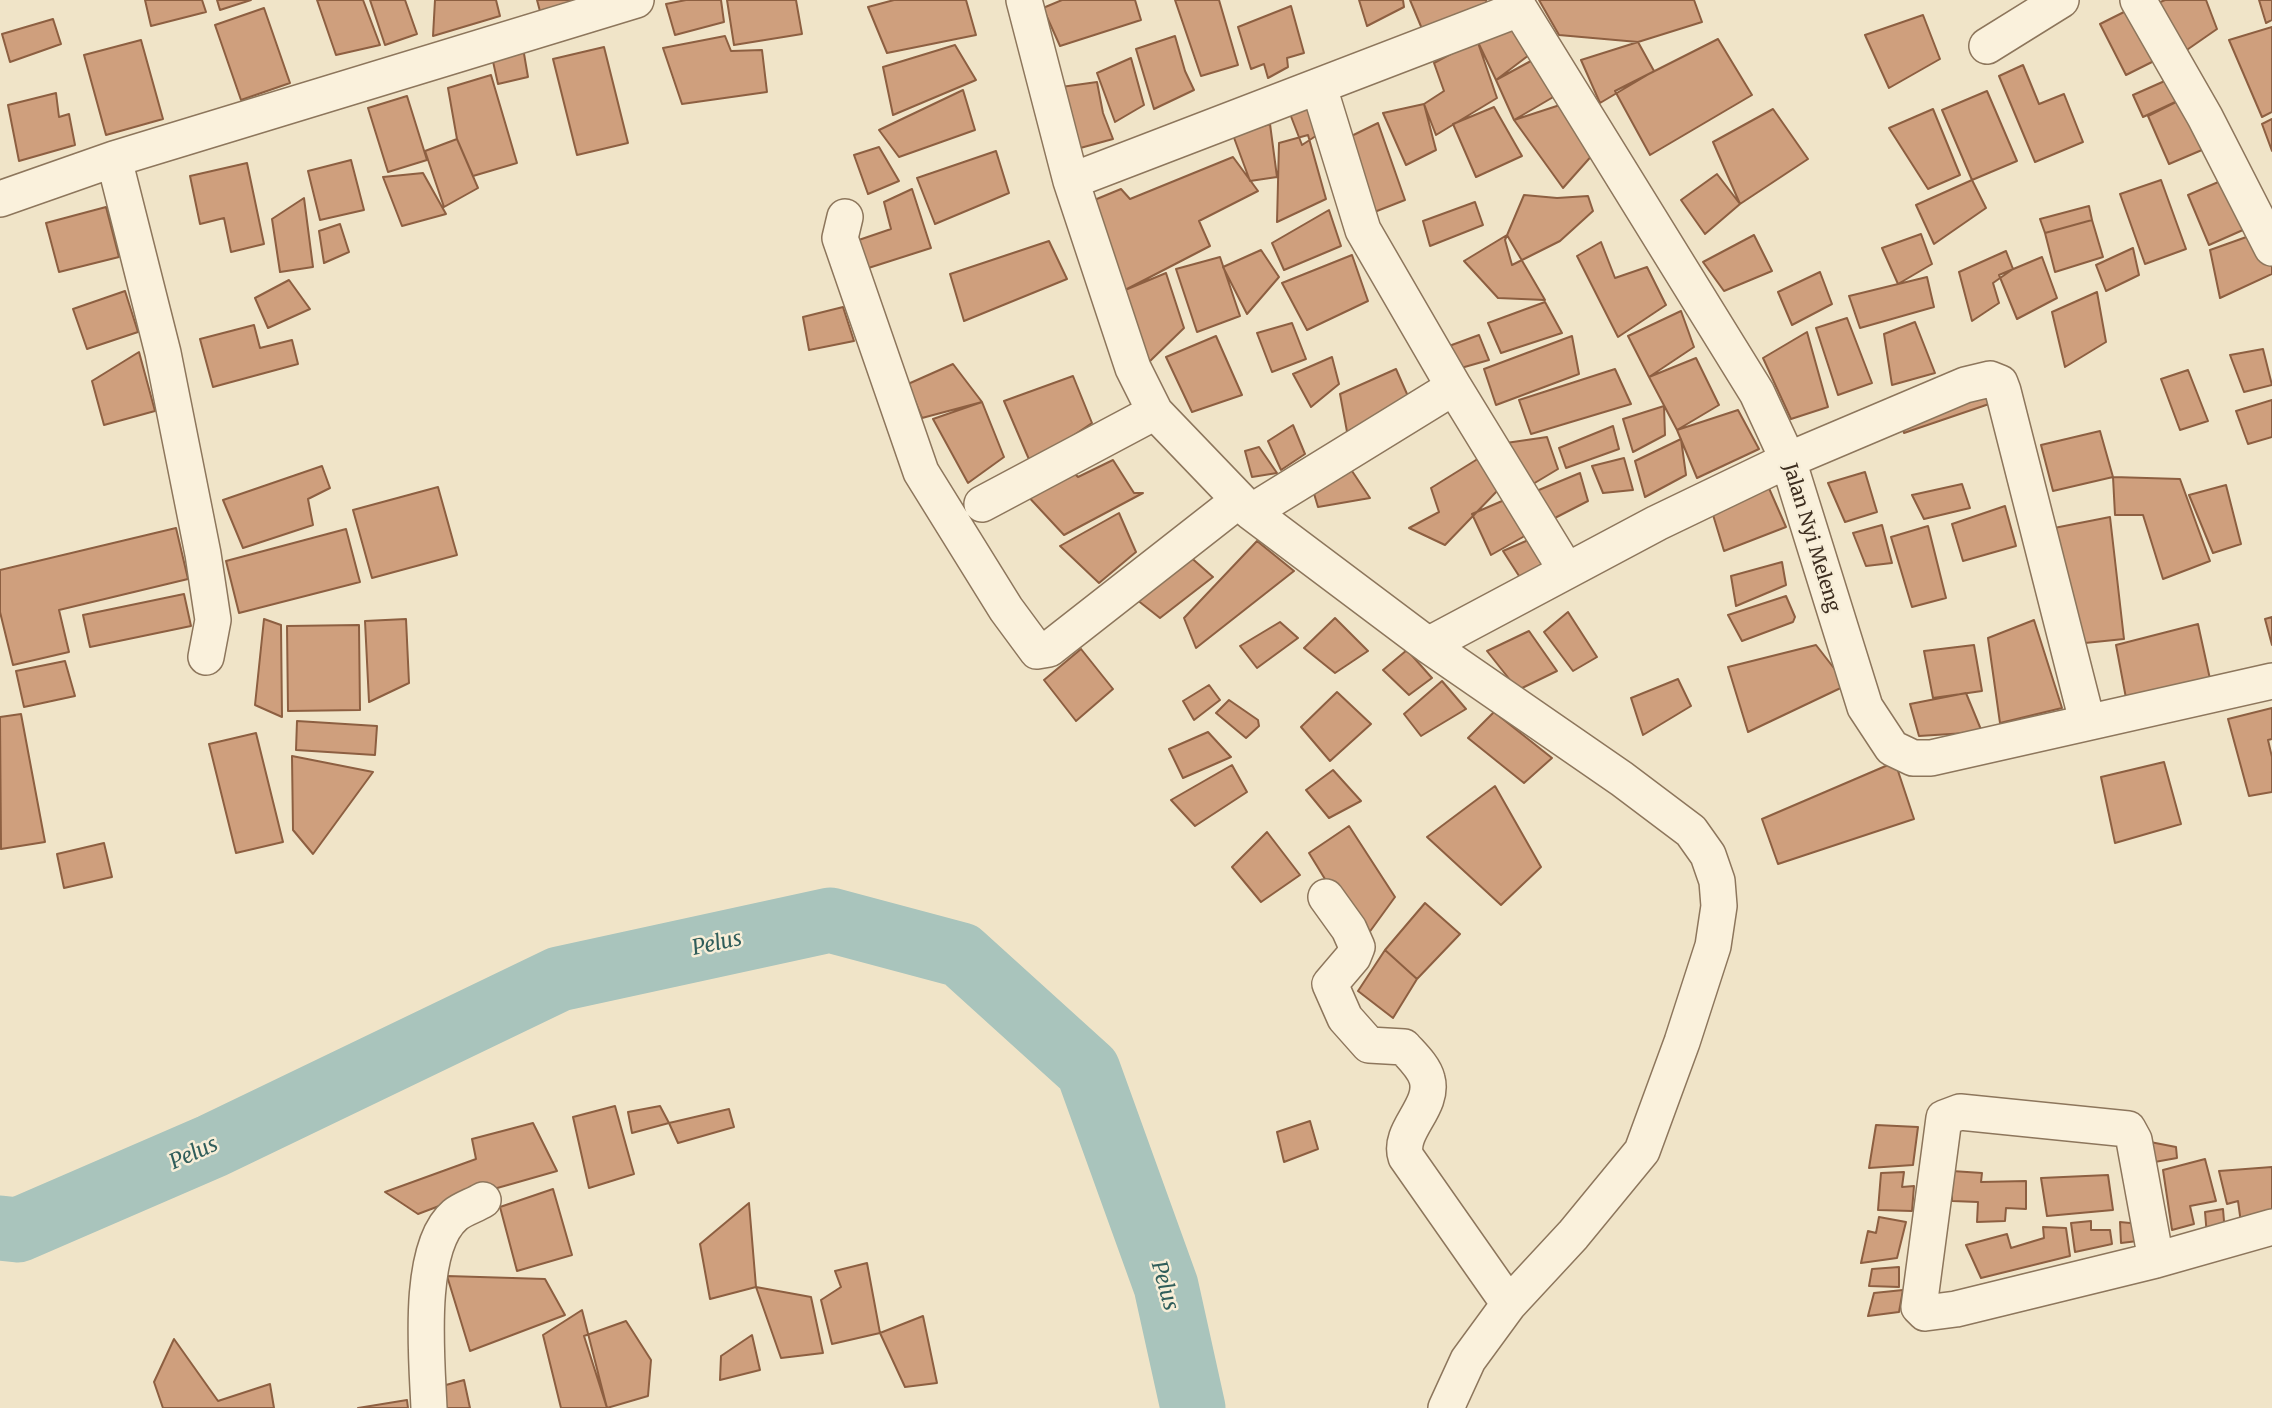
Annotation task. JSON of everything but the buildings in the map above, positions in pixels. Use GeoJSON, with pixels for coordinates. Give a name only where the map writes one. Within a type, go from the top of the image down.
{"type":"FeatureCollection","features":[{"type":"Feature","properties":{"kind":"street"},"geometry":{"type":"LineString","coordinates":[[1,194],[636,0]]}},
{"type":"Feature","properties":{"kind":"street"},"geometry":{"type":"LineString","coordinates":[[1024,0],[1087,175],[1133,368],[1155,412],[1261,502],[1455,631],[1622,779],[1691,831],[1709,855],[1717,881],[1719,906],[1713,946],[1682,1042],[1642,1151],[1573,1235],[1509,1304],[1468,1360],[1446,1408]]}},
{"type":"Feature","properties":{"kind":"street"},"geometry":{"type":"LineString","coordinates":[[1987,46],[2062,0]]}},
{"type":"Feature","properties":{"kind":"street"},"geometry":{"type":"LineString","coordinates":[[2138,0],[2205,117],[2272,248]]}},
{"type":"Feature","properties":{"kind":"street"},"geometry":{"type":"LineString","coordinates":[[1087,175],[1319,87],[1516,5]]}},
{"type":"Feature","properties":{"kind":"street","name":"Jalan Nyi Meleng"},"geometry":{"type":"LineString","coordinates":[[1516,5],[1726,338],[1757,393],[1788,460],[1865,708],[1892,748],[1913,758],[1931,758],[2272,681]]}},
{"type":"Feature","properties":{"kind":"street"},"geometry":{"type":"LineString","coordinates":[[1319,87],[1363,230],[1454,387],[1566,570]]}},
{"type":"Feature","properties":{"kind":"street"},"geometry":{"type":"LineString","coordinates":[[114,159],[163,353],[203,554],[213,620],[206,657]]}},
{"type":"Feature","properties":{"kind":"street"},"geometry":{"type":"LineString","coordinates":[[845,217],[840,238],[920,472],[1006,609],[1037,651],[1049,649],[1261,502],[1454,387]]}},
{"type":"Feature","properties":{"kind":"street"},"geometry":{"type":"LineString","coordinates":[[1455,631],[1566,570],[1788,460],[1965,385],[1990,379],[2000,383],[2087,721]]}},
{"type":"Feature","properties":{"kind":"street"},"geometry":{"type":"LineString","coordinates":[[982,504],[1155,412]]}},
{"type":"Feature","properties":{"kind":"street"},"geometry":{"type":"LineString","coordinates":[[1326,897],[1349,929],[1357,947],[1353,957],[1330,984],[1345,1018],[1369,1045],[1404,1047],[1427,1078],[1427,1100],[1407,1140],[1404,1149],[1406,1157],[1509,1304]]}},
{"type":"Feature","properties":{"kind":"street"},"geometry":{"type":"LineString","coordinates":[[2156,1260],[2134,1140],[2129,1129],[1960,1112],[1944,1118],[1919,1307],[1924,1313],[1956,1309],[2156,1260],[2272,1227]]}},
{"type":"Feature","properties":{"kind":"street"},"geometry":{"type":"LineString","coordinates":[[429,1408],[427,1356],[430,1260],[454,1215],[484,1200]]}},
{"type":"Feature","properties":{"kind":"waterway","name":"Pelus"},"geometry":{"type":"LineString","coordinates":[[0,1228],[18,1230],[212,1146],[559,979],[830,920],[961,955],[1088,1070],[1166,1286],[1193,1408]]}}]}
